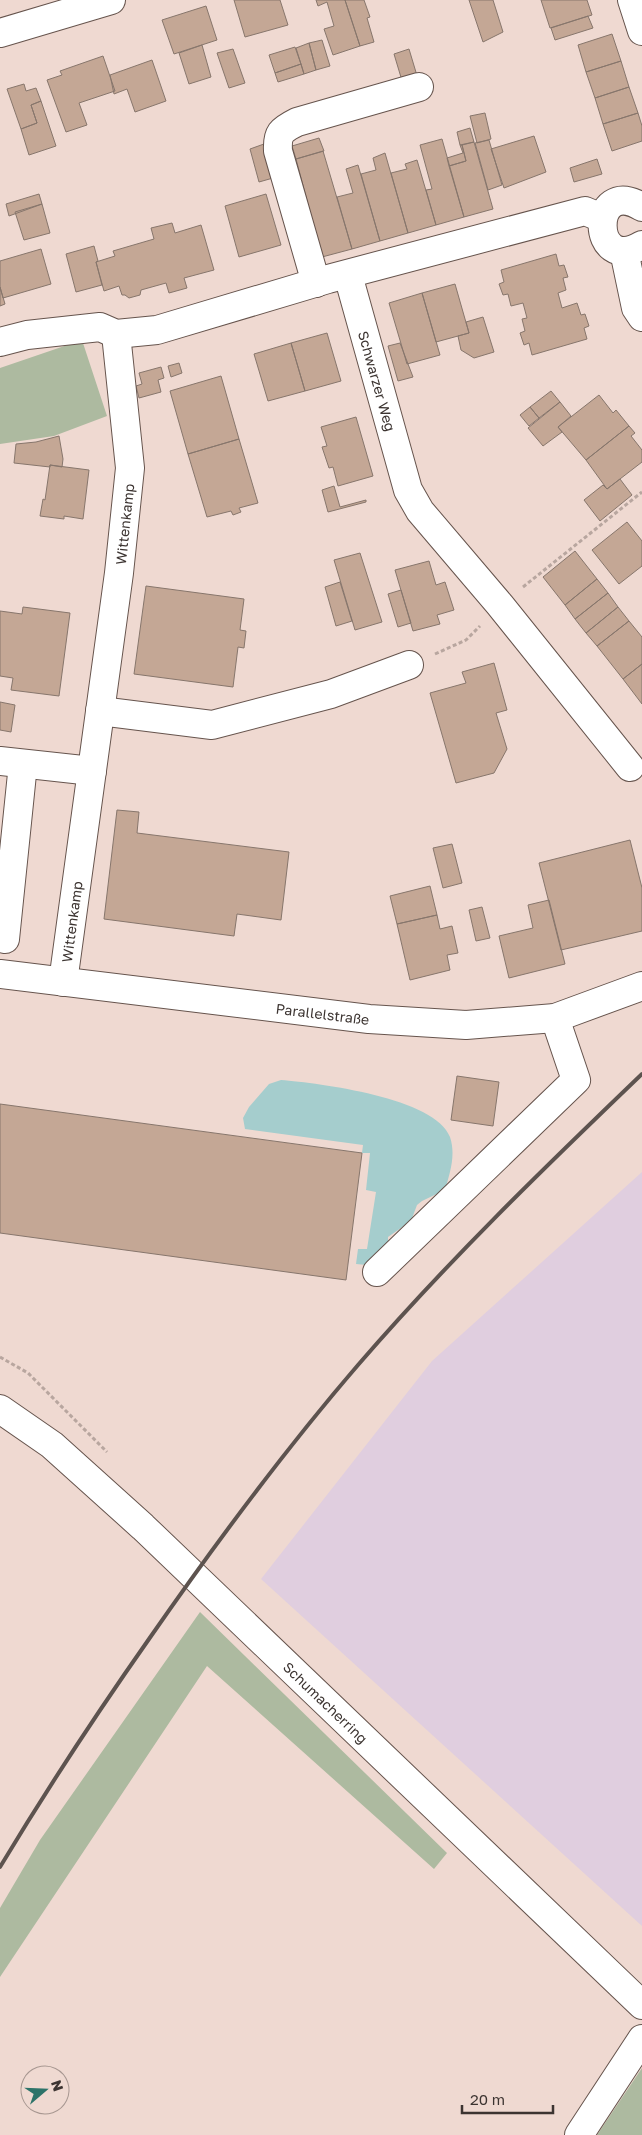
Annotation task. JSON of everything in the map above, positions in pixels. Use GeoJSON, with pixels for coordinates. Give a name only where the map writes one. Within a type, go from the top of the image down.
{"type":"FeatureCollection","features":[{"type":"Feature","properties":{"kind":"street"},"geometry":{"type":"LineString","coordinates":[[0,33],[111,0]]}},
{"type":"Feature","properties":{"kind":"street"},"geometry":{"type":"LineString","coordinates":[[632,0],[642,31]]}},
{"type":"Feature","properties":{"kind":"street"},"geometry":{"type":"LineString","coordinates":[[316,283],[278,151],[278,138],[284,128],[297,122],[419,87]]}},
{"type":"Feature","properties":{"kind":"street"},"geometry":{"type":"LineString","coordinates":[[0,342],[27,335],[100,328],[116,334],[157,330],[316,283],[594,215],[606,211],[619,202],[640,202]]}},
{"type":"Feature","properties":{"kind":"street"},"geometry":{"type":"LineString","coordinates":[[594,215],[601,226],[605,240],[610,245],[633,248],[636,308],[642,317]]}},
{"type":"Feature","properties":{"kind":"street","name":"Schwarzer Weg"},"geometry":{"type":"LineString","coordinates":[[348,275],[408,490],[420,511],[500,605],[630,767]]}},
{"type":"Feature","properties":{"kind":"street","name":"Wittenkamp"},"geometry":{"type":"LineString","coordinates":[[63,982],[100,711],[130,468],[116,334]]}},
{"type":"Feature","properties":{"kind":"street"},"geometry":{"type":"LineString","coordinates":[[100,711],[212,725],[331,694],[409,665]]}},
{"type":"Feature","properties":{"kind":"street"},"geometry":{"type":"LineString","coordinates":[[0,938],[5,939],[12,762],[92,771]]}},
{"type":"Feature","properties":{"kind":"street","name":"Parallelstraße"},"geometry":{"type":"LineString","coordinates":[[0,974],[370,1019],[466,1025],[555,1018],[642,986]]}},
{"type":"Feature","properties":{"kind":"street"},"geometry":{"type":"LineString","coordinates":[[376,1272],[576,1080],[555,1018]]}},
{"type":"Feature","properties":{"kind":"street","name":"Schumacherring"},"geometry":{"type":"LineString","coordinates":[[0,1409],[52,1445],[143,1527],[642,2005]]}},
{"type":"Feature","properties":{"kind":"street"},"geometry":{"type":"LineString","coordinates":[[579,2135],[642,2038]]}},
{"type":"Feature","properties":{"kind":"path"},"geometry":{"type":"LineString","coordinates":[[409,665],[466,640],[500,605],[642,492]]}},
{"type":"Feature","properties":{"kind":"shaded area"},"geometry":{"type":"Polygon","coordinates":[[[642,1172],[642,1926],[261,1579],[432,1361],[642,1172]]]}},
{"type":"Feature","properties":{"kind":"green space"},"geometry":{"type":"Polygon","coordinates":[[[82,340],[107,416],[54,436],[0,444],[0,368],[82,340]]]}},
{"type":"Feature","properties":{"kind":"green space"},"geometry":{"type":"Polygon","coordinates":[[[200,1612],[447,1853],[434,1869],[207,1666],[0,1977],[0,1908],[40,1840],[200,1612]]]}},
{"type":"Feature","properties":{"kind":"green space"},"geometry":{"type":"Polygon","coordinates":[[[642,2068],[642,2135],[597,2135],[642,2068]]]}},
{"type":"Feature","properties":{"kind":"water"},"geometry":{"type":"Polygon","coordinates":[[[281,1080],[347,1089],[400,1103],[423,1112],[440,1123],[450,1137],[452,1157],[445,1190],[417,1205],[411,1221],[388,1237],[388,1245],[367,1265],[356,1264],[358,1249],[367,1249],[376,1192],[366,1190],[370,1153],[362,1153],[363,1145],[245,1129],[243,1118],[249,1107],[269,1084],[281,1080]]]}},
{"type":"Feature","properties":{"kind":"building"},"geometry":{"type":"Polygon","coordinates":[[[234,0],[280,0],[288,25],[245,37],[234,0]]]}},
{"type":"Feature","properties":{"kind":"building"},"geometry":{"type":"Polygon","coordinates":[[[316,0],[345,0],[360,46],[333,55],[324,29],[334,26],[327,2],[318,6],[316,0]]]}},
{"type":"Feature","properties":{"kind":"building"},"geometry":{"type":"Polygon","coordinates":[[[345,0],[364,0],[370,17],[367,18],[374,42],[360,46],[345,0]]]}},
{"type":"Feature","properties":{"kind":"building"},"geometry":{"type":"Polygon","coordinates":[[[469,0],[493,0],[503,32],[483,42],[469,0]]]}},
{"type":"Feature","properties":{"kind":"building"},"geometry":{"type":"Polygon","coordinates":[[[541,0],[587,0],[592,15],[550,28],[541,0]]]}},
{"type":"Feature","properties":{"kind":"building"},"geometry":{"type":"Polygon","coordinates":[[[206,6],[217,40],[174,54],[162,20],[206,6]]]}},
{"type":"Feature","properties":{"kind":"building"},"geometry":{"type":"Polygon","coordinates":[[[588,16],[593,28],[555,40],[551,28],[588,16]]]}},
{"type":"Feature","properties":{"kind":"building"},"geometry":{"type":"Polygon","coordinates":[[[612,34],[621,61],[586,72],[578,45],[612,34]]]}},
{"type":"Feature","properties":{"kind":"building"},"geometry":{"type":"Polygon","coordinates":[[[322,40],[330,66],[316,70],[309,43],[322,40]]]}},
{"type":"Feature","properties":{"kind":"building"},"geometry":{"type":"Polygon","coordinates":[[[309,43],[316,70],[304,74],[296,48],[309,43]]]}},
{"type":"Feature","properties":{"kind":"building"},"geometry":{"type":"Polygon","coordinates":[[[202,45],[211,77],[189,84],[179,53],[202,45]]]}},
{"type":"Feature","properties":{"kind":"building"},"geometry":{"type":"Polygon","coordinates":[[[295,47],[301,64],[275,73],[269,55],[295,47]]]}},
{"type":"Feature","properties":{"kind":"building"},"geometry":{"type":"Polygon","coordinates":[[[233,49],[245,83],[229,88],[217,53],[233,49]]]}},
{"type":"Feature","properties":{"kind":"building"},"geometry":{"type":"Polygon","coordinates":[[[409,49],[418,79],[403,84],[394,54],[409,49]]]}},
{"type":"Feature","properties":{"kind":"building"},"geometry":{"type":"Polygon","coordinates":[[[103,56],[115,91],[79,103],[87,125],[66,132],[47,80],[62,75],[60,71],[103,56]]]}},
{"type":"Feature","properties":{"kind":"building"},"geometry":{"type":"Polygon","coordinates":[[[152,60],[166,101],[135,112],[127,89],[114,94],[110,75],[152,60]]]}},
{"type":"Feature","properties":{"kind":"building"},"geometry":{"type":"Polygon","coordinates":[[[621,61],[629,87],[595,98],[586,72],[621,61]]]}},
{"type":"Feature","properties":{"kind":"building"},"geometry":{"type":"Polygon","coordinates":[[[301,64],[304,74],[278,82],[275,73],[301,64]]]}},
{"type":"Feature","properties":{"kind":"building"},"geometry":{"type":"Polygon","coordinates":[[[24,84],[26,91],[36,88],[41,101],[31,105],[37,123],[21,129],[7,89],[24,84]]]}},
{"type":"Feature","properties":{"kind":"building"},"geometry":{"type":"Polygon","coordinates":[[[629,87],[638,113],[603,124],[595,98],[629,87]]]}},
{"type":"Feature","properties":{"kind":"building"},"geometry":{"type":"Polygon","coordinates":[[[41,101],[56,146],[29,155],[21,129],[37,123],[31,105],[41,101]]]}},
{"type":"Feature","properties":{"kind":"building"},"geometry":{"type":"Polygon","coordinates":[[[485,113],[491,139],[477,143],[470,116],[485,113]]]}},
{"type":"Feature","properties":{"kind":"building"},"geometry":{"type":"Polygon","coordinates":[[[638,113],[642,126],[642,141],[612,151],[603,124],[638,113]]]}},
{"type":"Feature","properties":{"kind":"building"},"geometry":{"type":"Polygon","coordinates":[[[470,128],[474,142],[460,145],[457,132],[470,128]]]}},
{"type":"Feature","properties":{"kind":"building"},"geometry":{"type":"Polygon","coordinates":[[[534,136],[546,172],[504,188],[491,149],[534,136]]]}},
{"type":"Feature","properties":{"kind":"building"},"geometry":{"type":"Polygon","coordinates":[[[319,138],[324,151],[296,159],[292,146],[319,138]]]}},
{"type":"Feature","properties":{"kind":"building"},"geometry":{"type":"Polygon","coordinates":[[[442,139],[464,217],[436,225],[426,190],[432,189],[420,145],[442,139]]]}},
{"type":"Feature","properties":{"kind":"building"},"geometry":{"type":"Polygon","coordinates":[[[489,140],[502,185],[488,190],[475,143],[489,140]]]}},
{"type":"Feature","properties":{"kind":"building"},"geometry":{"type":"Polygon","coordinates":[[[474,142],[493,209],[464,217],[449,166],[466,161],[462,145],[474,142]]]}},
{"type":"Feature","properties":{"kind":"building"},"geometry":{"type":"Polygon","coordinates":[[[264,144],[273,178],[259,182],[250,149],[264,144]]]}},
{"type":"Feature","properties":{"kind":"building"},"geometry":{"type":"Polygon","coordinates":[[[460,145],[462,145],[466,161],[449,166],[447,158],[463,153],[460,145]]]}},
{"type":"Feature","properties":{"kind":"building"},"geometry":{"type":"Polygon","coordinates":[[[323,151],[352,249],[322,257],[296,159],[323,151]]]}},
{"type":"Feature","properties":{"kind":"building"},"geometry":{"type":"Polygon","coordinates":[[[385,153],[408,233],[380,241],[361,174],[376,170],[373,158],[385,153]]]}},
{"type":"Feature","properties":{"kind":"building"},"geometry":{"type":"Polygon","coordinates":[[[597,159],[602,174],[574,182],[570,168],[597,159]]]}},
{"type":"Feature","properties":{"kind":"building"},"geometry":{"type":"Polygon","coordinates":[[[417,160],[436,225],[408,233],[391,173],[407,169],[405,164],[417,160]]]}},
{"type":"Feature","properties":{"kind":"building"},"geometry":{"type":"Polygon","coordinates":[[[358,165],[380,241],[352,249],[337,197],[353,193],[346,169],[358,165]]]}},
{"type":"Feature","properties":{"kind":"building"},"geometry":{"type":"Polygon","coordinates":[[[39,194],[42,204],[9,216],[6,204],[39,194]]]}},
{"type":"Feature","properties":{"kind":"building"},"geometry":{"type":"Polygon","coordinates":[[[266,194],[281,245],[239,257],[225,206],[266,194]]]}},
{"type":"Feature","properties":{"kind":"building"},"geometry":{"type":"Polygon","coordinates":[[[42,204],[50,233],[24,240],[15,212],[42,204]]]}},
{"type":"Feature","properties":{"kind":"building"},"geometry":{"type":"Polygon","coordinates":[[[172,223],[175,233],[201,225],[214,270],[184,278],[187,288],[169,293],[166,283],[141,290],[140,295],[129,298],[122,295],[119,286],[104,291],[96,262],[115,256],[113,251],[154,239],[151,228],[172,223]]]}},
{"type":"Feature","properties":{"kind":"building"},"geometry":{"type":"Polygon","coordinates":[[[94,246],[102,285],[76,292],[66,254],[94,246]]]}},
{"type":"Feature","properties":{"kind":"building"},"geometry":{"type":"Polygon","coordinates":[[[41,249],[51,284],[3,298],[0,287],[0,261],[41,249]]]}},
{"type":"Feature","properties":{"kind":"building"},"geometry":{"type":"Polygon","coordinates":[[[556,254],[559,266],[564,265],[568,277],[563,278],[566,290],[558,293],[562,308],[577,303],[581,315],[585,314],[589,326],[584,328],[587,339],[532,355],[529,343],[524,345],[520,333],[525,331],[522,319],[527,318],[523,303],[511,306],[508,294],[503,295],[499,284],[504,282],[501,270],[556,254]]]}},
{"type":"Feature","properties":{"kind":"building"},"geometry":{"type":"Polygon","coordinates":[[[455,284],[469,333],[436,342],[422,293],[455,284]]]}},
{"type":"Feature","properties":{"kind":"building"},"geometry":{"type":"Polygon","coordinates":[[[0,287],[5,304],[0,306],[0,287]]]}},
{"type":"Feature","properties":{"kind":"building"},"geometry":{"type":"Polygon","coordinates":[[[422,293],[440,355],[407,364],[389,303],[422,293]]]}},
{"type":"Feature","properties":{"kind":"building"},"geometry":{"type":"Polygon","coordinates":[[[483,317],[494,352],[474,358],[461,350],[458,336],[469,333],[466,322],[483,317]]]}},
{"type":"Feature","properties":{"kind":"building"},"geometry":{"type":"Polygon","coordinates":[[[327,333],[341,381],[305,391],[291,343],[327,333]]]}},
{"type":"Feature","properties":{"kind":"building"},"geometry":{"type":"Polygon","coordinates":[[[291,343],[305,391],[268,401],[254,354],[291,343]]]}},
{"type":"Feature","properties":{"kind":"building"},"geometry":{"type":"Polygon","coordinates":[[[400,343],[413,377],[398,381],[388,346],[400,343]]]}},
{"type":"Feature","properties":{"kind":"building"},"geometry":{"type":"Polygon","coordinates":[[[179,363],[182,373],[171,377],[168,366],[179,363]]]}},
{"type":"Feature","properties":{"kind":"building"},"geometry":{"type":"Polygon","coordinates":[[[161,367],[164,378],[158,380],[161,392],[139,398],[136,386],[142,384],[139,373],[161,367]]]}},
{"type":"Feature","properties":{"kind":"building"},"geometry":{"type":"Polygon","coordinates":[[[221,376],[239,439],[188,454],[170,391],[221,376]]]}},
{"type":"Feature","properties":{"kind":"building"},"geometry":{"type":"Polygon","coordinates":[[[551,391],[560,402],[539,418],[530,407],[551,391]]]}},
{"type":"Feature","properties":{"kind":"building"},"geometry":{"type":"Polygon","coordinates":[[[599,395],[613,413],[616,410],[629,426],[586,460],[558,427],[599,395]]]}},
{"type":"Feature","properties":{"kind":"building"},"geometry":{"type":"Polygon","coordinates":[[[560,402],[571,416],[558,427],[562,432],[543,446],[528,428],[560,402]]]}},
{"type":"Feature","properties":{"kind":"building"},"geometry":{"type":"Polygon","coordinates":[[[530,407],[539,418],[529,426],[520,415],[530,407]]]}},
{"type":"Feature","properties":{"kind":"building"},"geometry":{"type":"Polygon","coordinates":[[[356,417],[373,476],[338,486],[333,467],[329,468],[322,447],[327,446],[321,427],[356,417]]]}},
{"type":"Feature","properties":{"kind":"building"},"geometry":{"type":"Polygon","coordinates":[[[629,426],[635,433],[631,436],[642,450],[642,462],[607,489],[586,460],[629,426]]]}},
{"type":"Feature","properties":{"kind":"building"},"geometry":{"type":"Polygon","coordinates":[[[59,436],[63,459],[62,467],[14,463],[16,444],[36,442],[59,436]]]}},
{"type":"Feature","properties":{"kind":"building"},"geometry":{"type":"Polygon","coordinates":[[[239,439],[258,503],[239,508],[241,512],[233,515],[231,511],[207,517],[188,454],[239,439]]]}},
{"type":"Feature","properties":{"kind":"building"},"geometry":{"type":"Polygon","coordinates":[[[50,465],[89,470],[83,519],[64,516],[64,519],[40,516],[43,499],[45,500],[50,465]]]}},
{"type":"Feature","properties":{"kind":"building"},"geometry":{"type":"Polygon","coordinates":[[[620,479],[632,495],[600,521],[584,500],[603,485],[607,489],[620,479]]]}},
{"type":"Feature","properties":{"kind":"building"},"geometry":{"type":"Polygon","coordinates":[[[334,486],[340,507],[366,500],[366,502],[328,512],[322,490],[334,486]]]}},
{"type":"Feature","properties":{"kind":"building"},"geometry":{"type":"Polygon","coordinates":[[[627,522],[642,541],[642,566],[619,584],[592,550],[627,522]]]}},
{"type":"Feature","properties":{"kind":"building"},"geometry":{"type":"Polygon","coordinates":[[[575,551],[597,579],[565,605],[543,577],[575,551]]]}},
{"type":"Feature","properties":{"kind":"building"},"geometry":{"type":"Polygon","coordinates":[[[360,553],[382,622],[355,630],[334,560],[360,553]]]}},
{"type":"Feature","properties":{"kind":"building"},"geometry":{"type":"Polygon","coordinates":[[[429,561],[436,585],[445,582],[454,610],[437,615],[440,624],[413,631],[395,570],[429,561]]]}},
{"type":"Feature","properties":{"kind":"building"},"geometry":{"type":"Polygon","coordinates":[[[597,579],[608,593],[575,619],[565,605],[597,579]]]}},
{"type":"Feature","properties":{"kind":"building"},"geometry":{"type":"Polygon","coordinates":[[[340,582],[352,621],[336,626],[325,587],[340,582]]]}},
{"type":"Feature","properties":{"kind":"building"},"geometry":{"type":"Polygon","coordinates":[[[146,586],[244,599],[240,630],[246,631],[244,648],[238,647],[233,687],[134,674],[146,586]]]}},
{"type":"Feature","properties":{"kind":"building"},"geometry":{"type":"Polygon","coordinates":[[[401,590],[411,623],[398,627],[388,594],[401,590]]]}},
{"type":"Feature","properties":{"kind":"building"},"geometry":{"type":"Polygon","coordinates":[[[608,593],[618,607],[586,633],[575,619],[608,593]]]}},
{"type":"Feature","properties":{"kind":"building"},"geometry":{"type":"Polygon","coordinates":[[[23,607],[70,613],[59,696],[11,690],[13,678],[0,676],[0,611],[22,614],[23,607]]]}},
{"type":"Feature","properties":{"kind":"building"},"geometry":{"type":"Polygon","coordinates":[[[618,607],[629,621],[597,646],[586,633],[618,607]]]}},
{"type":"Feature","properties":{"kind":"building"},"geometry":{"type":"Polygon","coordinates":[[[629,621],[642,637],[642,664],[623,679],[597,646],[629,621]]]}},
{"type":"Feature","properties":{"kind":"building"},"geometry":{"type":"Polygon","coordinates":[[[494,663],[507,710],[496,713],[507,749],[494,773],[456,783],[430,693],[466,683],[462,672],[494,663]]]}},
{"type":"Feature","properties":{"kind":"building"},"geometry":{"type":"Polygon","coordinates":[[[642,664],[642,704],[623,679],[642,664]]]}},
{"type":"Feature","properties":{"kind":"building"},"geometry":{"type":"Polygon","coordinates":[[[0,702],[15,705],[11,732],[0,730],[0,702]]]}},
{"type":"Feature","properties":{"kind":"building"},"geometry":{"type":"Polygon","coordinates":[[[117,810],[139,812],[137,833],[289,852],[281,920],[237,914],[234,936],[104,919],[117,810]]]}},
{"type":"Feature","properties":{"kind":"building"},"geometry":{"type":"Polygon","coordinates":[[[630,840],[642,888],[642,931],[561,950],[539,863],[630,840]]]}},
{"type":"Feature","properties":{"kind":"building"},"geometry":{"type":"Polygon","coordinates":[[[452,844],[462,883],[443,888],[433,848],[452,844]]]}},
{"type":"Feature","properties":{"kind":"building"},"geometry":{"type":"Polygon","coordinates":[[[430,886],[437,915],[397,924],[390,896],[430,886]]]}},
{"type":"Feature","properties":{"kind":"building"},"geometry":{"type":"Polygon","coordinates":[[[549,900],[565,964],[509,978],[499,936],[533,928],[528,905],[549,900]]]}},
{"type":"Feature","properties":{"kind":"building"},"geometry":{"type":"Polygon","coordinates":[[[482,907],[490,938],[476,941],[469,910],[482,907]]]}},
{"type":"Feature","properties":{"kind":"building"},"geometry":{"type":"Polygon","coordinates":[[[437,915],[440,929],[452,926],[458,953],[447,955],[450,970],[410,980],[397,924],[437,915]]]}},
{"type":"Feature","properties":{"kind":"building"},"geometry":{"type":"Polygon","coordinates":[[[457,1076],[499,1082],[493,1126],[451,1120],[457,1076]]]}},
{"type":"Feature","properties":{"kind":"building"},"geometry":{"type":"Polygon","coordinates":[[[0,1104],[362,1153],[346,1280],[0,1233],[0,1104]]]}},
{"type":"Feature","properties":{"kind":"railway"},"geometry":{"type":"LineString","coordinates":[[0,1867],[91,1723],[224,1533],[303,1431],[358,1365],[461,1252],[642,1074]]}}]}
